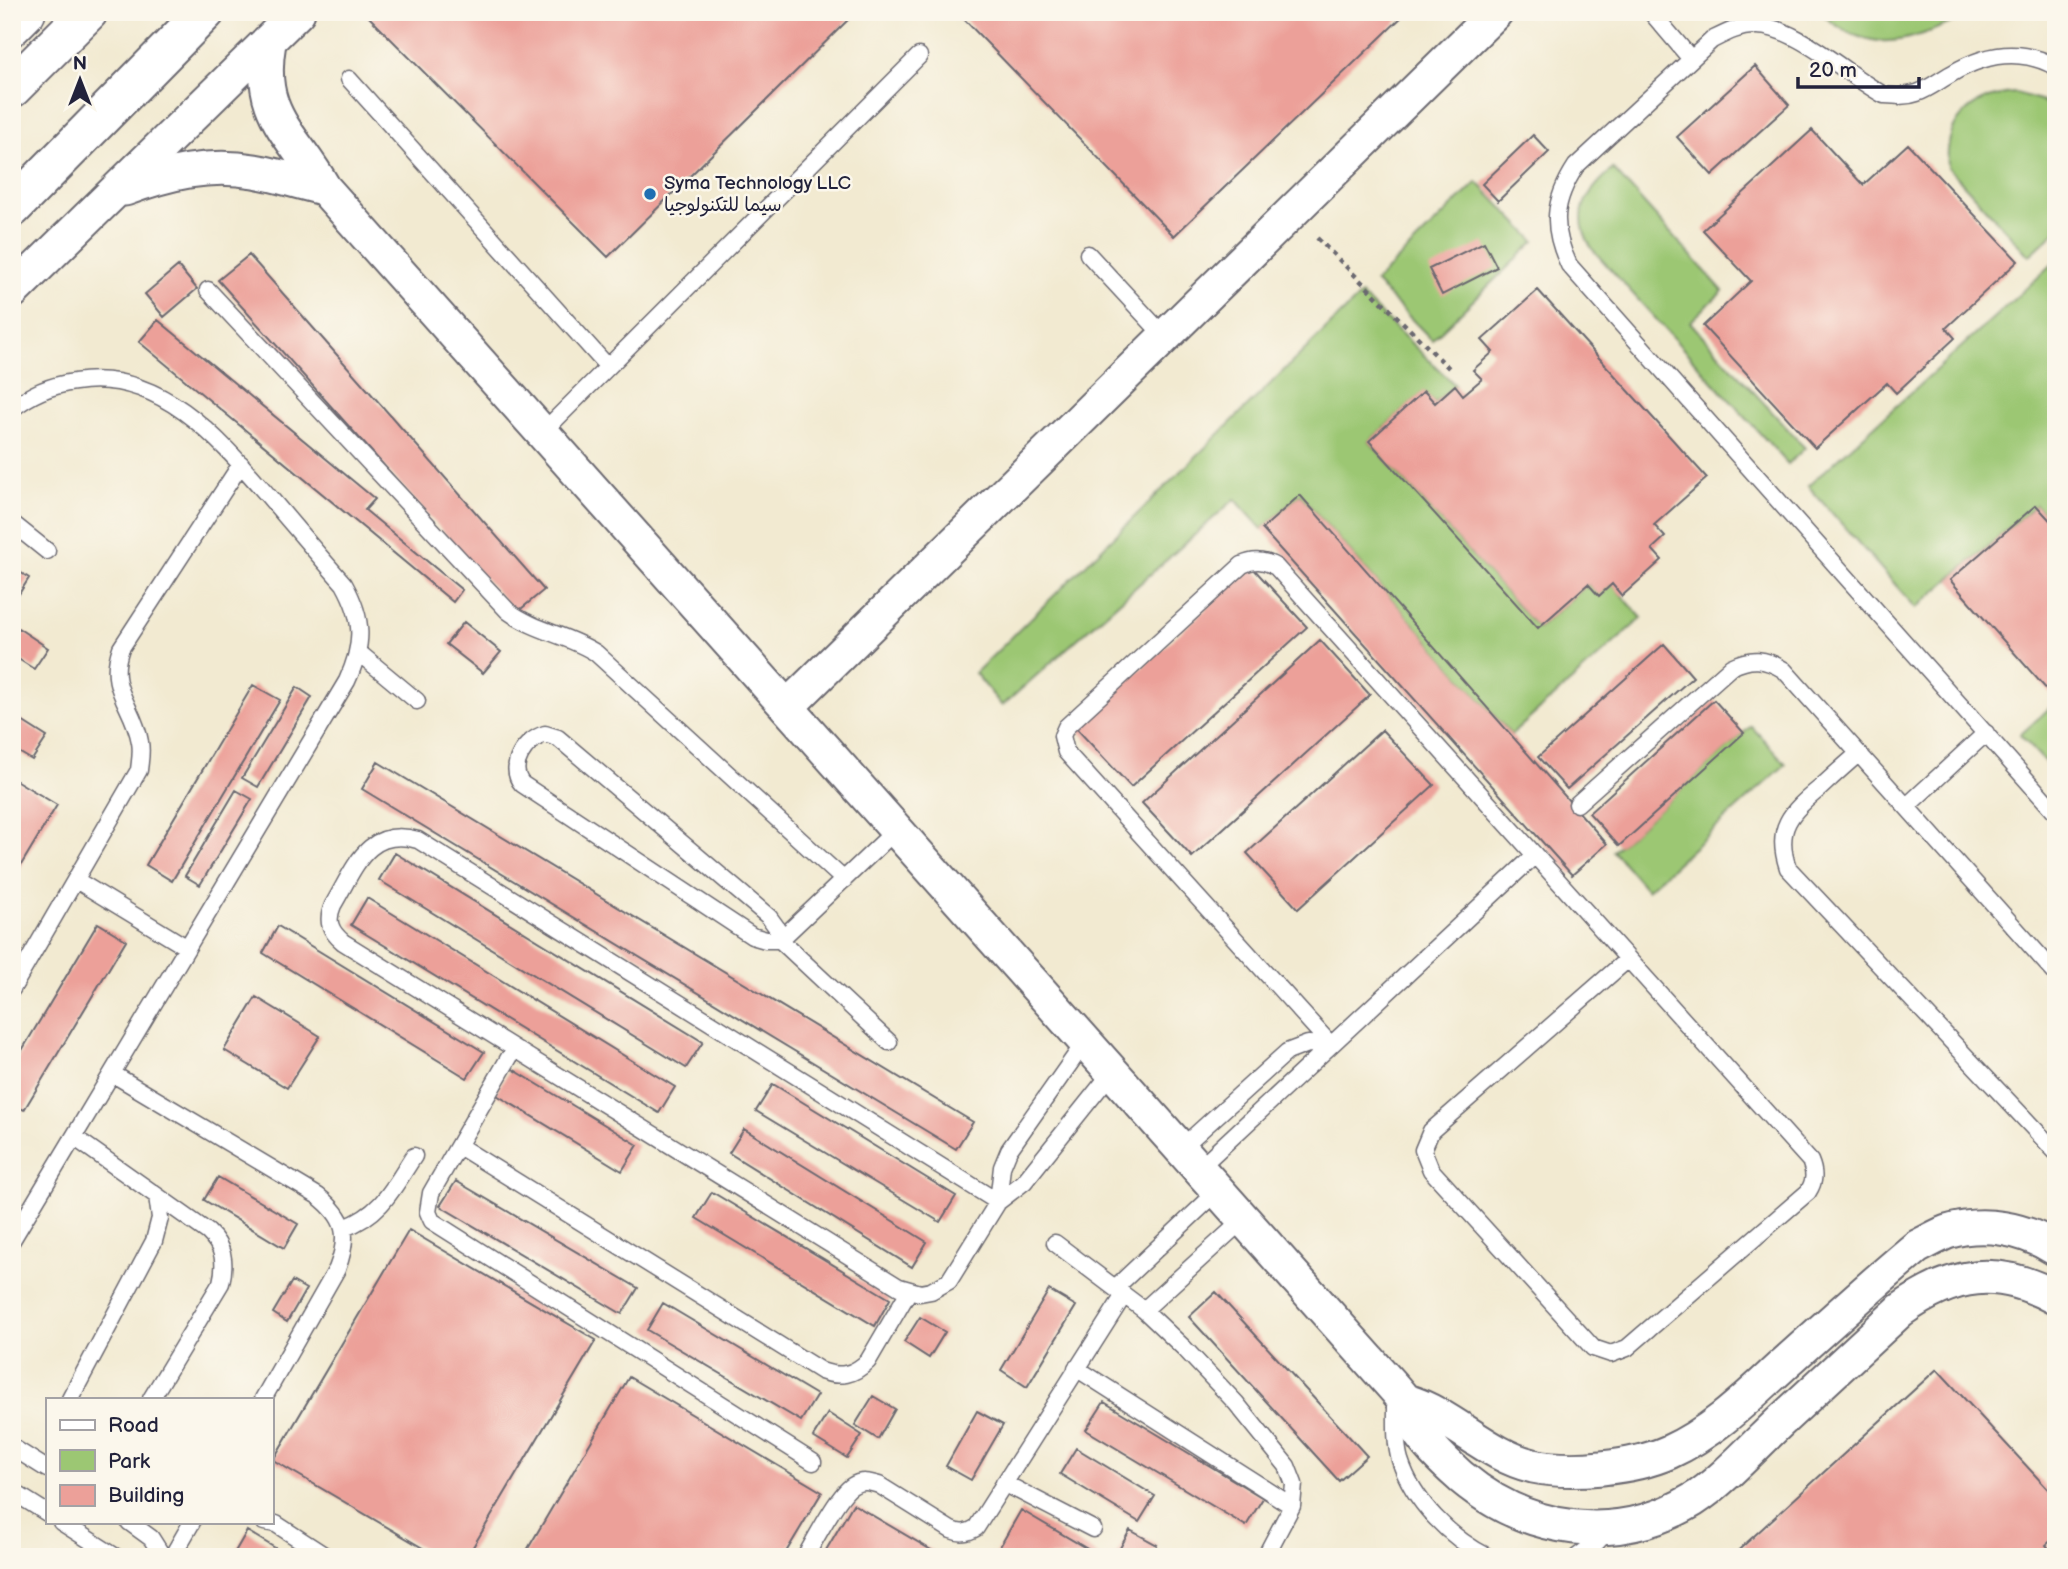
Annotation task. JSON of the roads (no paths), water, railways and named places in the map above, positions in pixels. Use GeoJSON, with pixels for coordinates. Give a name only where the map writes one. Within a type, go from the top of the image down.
{"type":"FeatureCollection","features":[{"type":"Feature","properties":{"kind":"main road"},"geometry":{"type":"LineString","coordinates":[[12,26],[26,12]]}},
{"type":"Feature","properties":{"kind":"main road"},"geometry":{"type":"LineString","coordinates":[[12,88],[88,12]]}},
{"type":"Feature","properties":{"kind":"main road"},"geometry":{"type":"LineString","coordinates":[[12,208],[205,12]]}},
{"type":"Feature","properties":{"kind":"street"},"geometry":{"type":"LineString","coordinates":[[12,292],[298,12]]}},
{"type":"Feature","properties":{"kind":"street"},"geometry":{"type":"LineString","coordinates":[[787,707],[1496,12]]}},
{"type":"Feature","properties":{"kind":"street"},"geometry":{"type":"LineString","coordinates":[[269,42],[265,63],[266,86],[272,107],[281,127],[324,188],[1401,1395],[1421,1435],[1459,1475],[1484,1495],[1523,1516],[1566,1527],[1611,1528],[1654,1518],[1694,1499],[1901,1310],[1924,1293],[1949,1282],[1977,1277],[2032,1285],[2056,1298]]}},
{"type":"Feature","properties":{"kind":"street"},"geometry":{"type":"LineString","coordinates":[[115,192],[171,173],[207,168],[254,171],[324,188]]}},
{"type":"Feature","properties":{"kind":"street"},"geometry":{"type":"LineString","coordinates":[[1401,1395],[1427,1407],[1499,1452],[1533,1466],[1574,1469],[1621,1466],[1667,1453],[1709,1430],[1917,1247],[1946,1233],[1978,1226],[2010,1229],[2041,1239],[2056,1249]]}},
{"type":"Feature","properties":{"kind":"lane"},"geometry":{"type":"LineString","coordinates":[[1651,12],[1690,59]]}},
{"type":"Feature","properties":{"kind":"lane"},"geometry":{"type":"LineString","coordinates":[[2056,67],[2029,57],[2008,54],[1991,56],[1968,63],[1919,93],[1901,97],[1884,95],[1792,35],[1774,28],[1755,26],[1731,30],[1713,40],[1690,59],[1576,166],[1564,184],[1556,225],[1560,246],[1569,265],[2056,813]]}},
{"type":"Feature","properties":{"kind":"lane"},"geometry":{"type":"LineString","coordinates":[[542,433],[919,57]]}},
{"type":"Feature","properties":{"kind":"lane"},"geometry":{"type":"LineString","coordinates":[[349,79],[608,366]]}},
{"type":"Feature","properties":{"kind":"lane"},"geometry":{"type":"LineString","coordinates":[[1088,254],[1165,337]]}},
{"type":"Feature","properties":{"kind":"lane"},"geometry":{"type":"LineString","coordinates":[[208,289],[508,611],[532,626],[579,642],[596,653],[844,880]]}},
{"type":"Feature","properties":{"kind":"lane"},"geometry":{"type":"LineString","coordinates":[[12,409],[38,392],[61,384],[90,379],[118,381],[146,389],[186,412],[216,436],[344,584],[359,618],[358,652],[346,681],[12,1240]]}},
{"type":"Feature","properties":{"kind":"lane"},"geometry":{"type":"LineString","coordinates":[[12,989],[139,770],[140,740],[117,684],[115,671],[121,648],[241,464]]}},
{"type":"Feature","properties":{"kind":"lane"},"geometry":{"type":"LineString","coordinates":[[12,523],[47,551]]}},
{"type":"Feature","properties":{"kind":"lane"},"geometry":{"type":"LineString","coordinates":[[1331,1045],[1066,752],[1062,736],[1066,727],[1242,565],[1252,561],[1264,561],[1276,567],[1810,1161],[1814,1175],[1808,1192],[1627,1348],[1611,1354],[1593,1348],[1431,1170],[1423,1150],[1431,1131],[1628,959]]}},
{"type":"Feature","properties":{"kind":"lane"},"geometry":{"type":"LineString","coordinates":[[358,652],[417,701]]}},
{"type":"Feature","properties":{"kind":"lane"},"geometry":{"type":"LineString","coordinates":[[1577,804],[1731,667],[1758,659],[1772,662],[1784,670],[2056,974]]}},
{"type":"Feature","properties":{"kind":"lane"},"geometry":{"type":"LineString","coordinates":[[1907,806],[1986,733]]}},
{"type":"Feature","properties":{"kind":"lane"},"geometry":{"type":"LineString","coordinates":[[889,1042],[780,940],[769,917],[558,738],[552,734],[538,736],[517,760],[515,773],[522,785],[751,936],[766,940],[780,940],[896,830]]}},
{"type":"Feature","properties":{"kind":"lane"},"geometry":{"type":"LineString","coordinates":[[1858,754],[1800,805],[1789,819],[1783,835],[1783,852],[1788,868],[2056,1152]]}},
{"type":"Feature","properties":{"kind":"lane"},"geometry":{"type":"LineString","coordinates":[[998,1202],[418,840],[404,836],[389,837],[376,843],[365,853],[333,905],[330,924],[334,934],[343,943],[909,1292],[931,1292],[949,1281],[998,1202],[1024,1182],[1112,1072]]}},
{"type":"Feature","properties":{"kind":"lane"},"geometry":{"type":"LineString","coordinates":[[1199,1169],[1535,855]]}},
{"type":"Feature","properties":{"kind":"lane"},"geometry":{"type":"LineString","coordinates":[[76,880],[186,947]]}},
{"type":"Feature","properties":{"kind":"lane"},"geometry":{"type":"LineString","coordinates":[[998,1202],[999,1184],[1009,1150],[1085,1042]]}},
{"type":"Feature","properties":{"kind":"lane"},"geometry":{"type":"LineString","coordinates":[[805,1557],[844,1493],[860,1482],[879,1485],[959,1533],[976,1528],[1076,1368],[1120,1291],[1199,1169],[1287,1052],[1308,1044],[1331,1045]]}},
{"type":"Feature","properties":{"kind":"lane"},"geometry":{"type":"LineString","coordinates":[[514,1049],[431,1193],[428,1212],[432,1221],[813,1462]]}},
{"type":"Feature","properties":{"kind":"lane"},"geometry":{"type":"LineString","coordinates":[[113,1074],[318,1196],[334,1209],[344,1228],[345,1249],[337,1269],[264,1398]]}},
{"type":"Feature","properties":{"kind":"lane"},"geometry":{"type":"LineString","coordinates":[[74,1137],[218,1241],[223,1255],[224,1269],[220,1283],[152,1398]]}},
{"type":"Feature","properties":{"kind":"lane"},"geometry":{"type":"LineString","coordinates":[[459,1146],[821,1371],[834,1376],[860,1369],[869,1361],[909,1292]]}},
{"type":"Feature","properties":{"kind":"lane"},"geometry":{"type":"LineString","coordinates":[[344,1228],[373,1214],[385,1202],[414,1156]]}},
{"type":"Feature","properties":{"kind":"lane"},"geometry":{"type":"LineString","coordinates":[[71,1398],[154,1241],[160,1218],[157,1196]]}},
{"type":"Feature","properties":{"kind":"lane"},"geometry":{"type":"LineString","coordinates":[[1144,1310],[1245,1218]]}},
{"type":"Feature","properties":{"kind":"lane"},"geometry":{"type":"LineString","coordinates":[[1055,1242],[1144,1310],[1236,1403],[1287,1466],[1294,1484],[1292,1506],[1265,1557]]}},
{"type":"Feature","properties":{"kind":"lane"},"geometry":{"type":"LineString","coordinates":[[1076,1368],[1292,1506]]}},
{"type":"Feature","properties":{"kind":"lane"},"geometry":{"type":"LineString","coordinates":[[1401,1395],[1399,1458],[1413,1490],[1436,1518],[1488,1557]]}},
{"type":"Feature","properties":{"kind":"lane"},"geometry":{"type":"LineString","coordinates":[[12,1447],[46,1468]]}},
{"type":"Feature","properties":{"kind":"lane"},"geometry":{"type":"LineString","coordinates":[[1004,1483],[1093,1528]]}},
{"type":"Feature","properties":{"kind":"lane"},"geometry":{"type":"LineString","coordinates":[[12,1491],[46,1512]]}},
{"type":"Feature","properties":{"kind":"lane"},"geometry":{"type":"LineString","coordinates":[[64,1524],[116,1557]]}},
{"type":"Feature","properties":{"kind":"lane"},"geometry":{"type":"LineString","coordinates":[[132,1524],[151,1538],[163,1557]]}},
{"type":"Feature","properties":{"kind":"lane"},"geometry":{"type":"LineString","coordinates":[[172,1557],[194,1524]]}},
{"type":"Feature","properties":{"kind":"lane"},"geometry":{"type":"LineString","coordinates":[[273,1524],[327,1557]]}},
{"type":"Feature","properties":{"kind":"lane"},"geometry":{"type":"LineString","coordinates":[[1577,1557],[1611,1528]]}},
{"type":"Feature","properties":{"kind":"place","name":"Syma Technology LLC سيما للتكنولوجيا"},"geometry":{"type":"Point","coordinates":[650,194]}}]}
